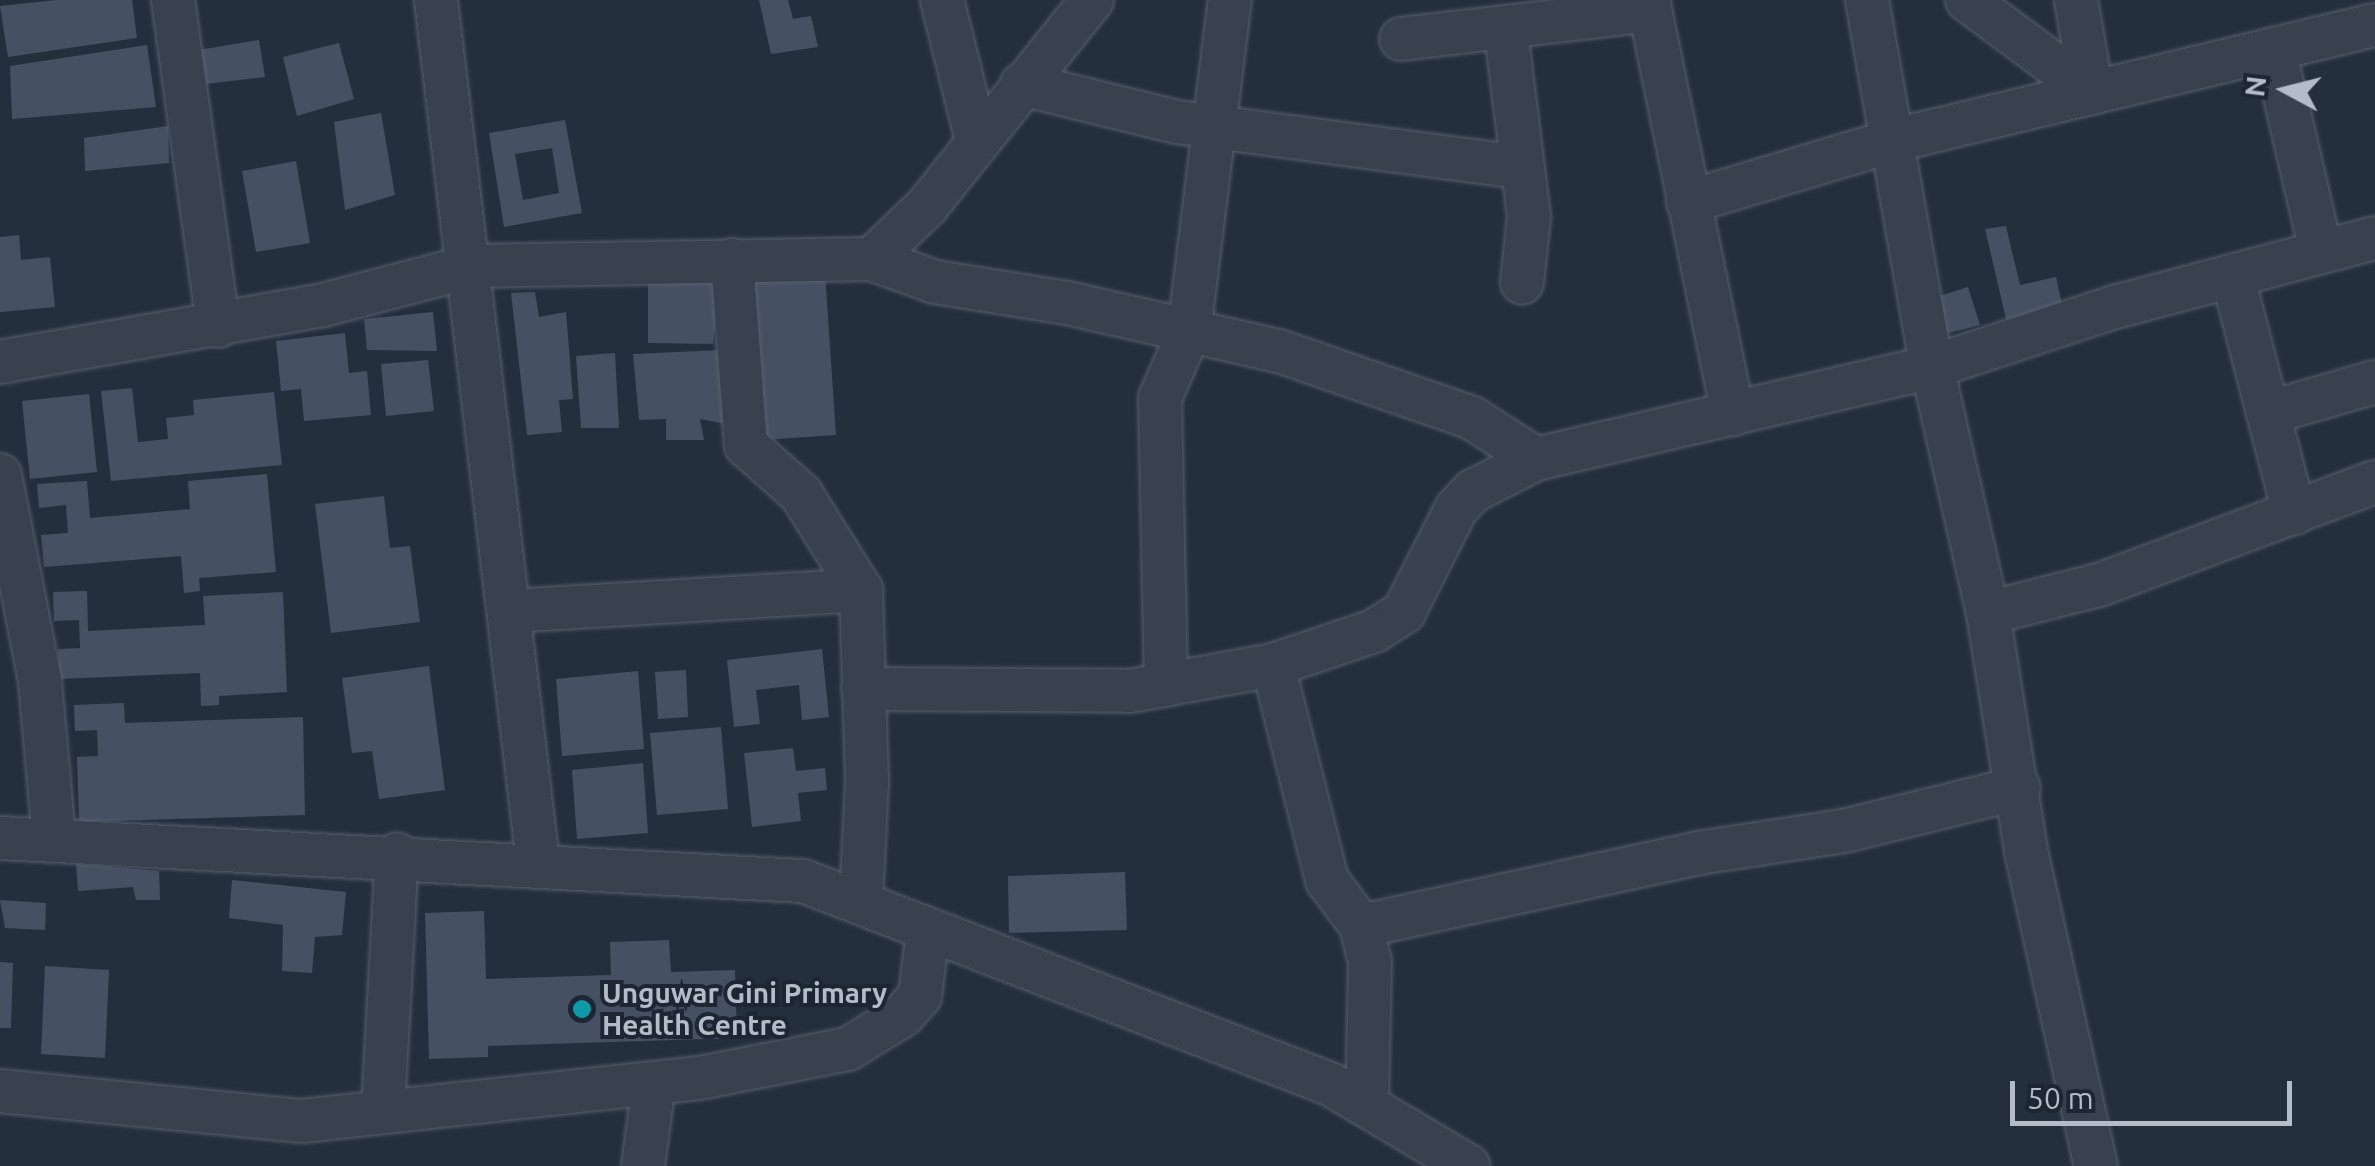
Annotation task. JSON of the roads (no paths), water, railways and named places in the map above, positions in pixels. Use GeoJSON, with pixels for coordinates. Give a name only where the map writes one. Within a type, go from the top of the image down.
{"type":"FeatureCollection","features":[{"type":"Feature","properties":{"kind":"street"},"geometry":{"type":"LineString","coordinates":[[173,0],[218,326]]}},
{"type":"Feature","properties":{"kind":"street"},"geometry":{"type":"LineString","coordinates":[[436,0],[472,266],[538,863]]}},
{"type":"Feature","properties":{"kind":"street"},"geometry":{"type":"LineString","coordinates":[[942,0],[977,140]]}},
{"type":"Feature","properties":{"kind":"street"},"geometry":{"type":"LineString","coordinates":[[872,259],[1092,0]]}},
{"type":"Feature","properties":{"kind":"street"},"geometry":{"type":"LineString","coordinates":[[1166,684],[1157,434],[1168,373],[1189,332],[1220,126],[1230,0]]}},
{"type":"Feature","properties":{"kind":"street"},"geometry":{"type":"LineString","coordinates":[[1867,0],[1932,367],[1988,613],[2096,1166]]}},
{"type":"Feature","properties":{"kind":"street"},"geometry":{"type":"LineString","coordinates":[[1967,0],[2092,92]]}},
{"type":"Feature","properties":{"kind":"street"},"geometry":{"type":"LineString","coordinates":[[2076,0],[2092,92]]}},
{"type":"Feature","properties":{"kind":"street"},"geometry":{"type":"LineString","coordinates":[[1401,39],[1506,32],[1649,5],[1732,414]]}},
{"type":"Feature","properties":{"kind":"street"},"geometry":{"type":"LineString","coordinates":[[1688,202],[1891,141],[2375,24]]}},
{"type":"Feature","properties":{"kind":"street"},"geometry":{"type":"LineString","coordinates":[[1506,32],[1529,218],[1522,283]]}},
{"type":"Feature","properties":{"kind":"street"},"geometry":{"type":"LineString","coordinates":[[2274,49],[2321,251]]}},
{"type":"Feature","properties":{"kind":"street"},"geometry":{"type":"LineString","coordinates":[[1022,84],[1220,126],[1520,167]]}},
{"type":"Feature","properties":{"kind":"street"},"geometry":{"type":"LineString","coordinates":[[863,689],[1130,692],[1274,666],[1374,631],[1404,612],[1456,509],[1536,459],[1932,367],[2375,238]]}},
{"type":"Feature","properties":{"kind":"street"},"geometry":{"type":"LineString","coordinates":[[0,362],[218,326],[472,266],[872,259],[935,282],[1189,332],[1384,385],[1472,418],[1536,459]]}},
{"type":"Feature","properties":{"kind":"street"},"geometry":{"type":"LineString","coordinates":[[732,260],[746,445],[801,494],[861,590],[861,899]]}},
{"type":"Feature","properties":{"kind":"street"},"geometry":{"type":"LineString","coordinates":[[2233,278],[2294,513]]}},
{"type":"Feature","properties":{"kind":"street"},"geometry":{"type":"LineString","coordinates":[[2268,413],[2375,382]]}},
{"type":"Feature","properties":{"kind":"street"},"geometry":{"type":"LineString","coordinates":[[0,475],[40,681],[54,838]]}},
{"type":"Feature","properties":{"kind":"street"},"geometry":{"type":"LineString","coordinates":[[1988,613],[2099,584],[2294,513],[2372,493]]}},
{"type":"Feature","properties":{"kind":"street"},"geometry":{"type":"LineString","coordinates":[[510,611],[861,590]]}},
{"type":"Feature","properties":{"kind":"street"},"geometry":{"type":"LineString","coordinates":[[1274,666],[1327,880],[1362,926],[1374,996],[1366,1105]]}},
{"type":"Feature","properties":{"kind":"street"},"geometry":{"type":"LineString","coordinates":[[1362,926],[1698,852],[1844,831],[2020,788]]}},
{"type":"Feature","properties":{"kind":"street"},"geometry":{"type":"LineString","coordinates":[[0,838],[397,854],[734,873],[803,881],[861,899],[928,931],[1161,1014],[1366,1105],[1468,1166]]}},
{"type":"Feature","properties":{"kind":"street"},"geometry":{"type":"LineString","coordinates":[[383,1112],[397,854]]}},
{"type":"Feature","properties":{"kind":"street"},"geometry":{"type":"LineString","coordinates":[[0,1091],[284,1120],[654,1084],[848,1048],[920,996],[928,931]]}},
{"type":"Feature","properties":{"kind":"street"},"geometry":{"type":"LineString","coordinates":[[643,1166],[654,1084]]}},
{"type":"Feature","properties":{"kind":"place","name":"Unguwar Gini Primary Health Centre"},"geometry":{"type":"Point","coordinates":[582,1009]}}]}
